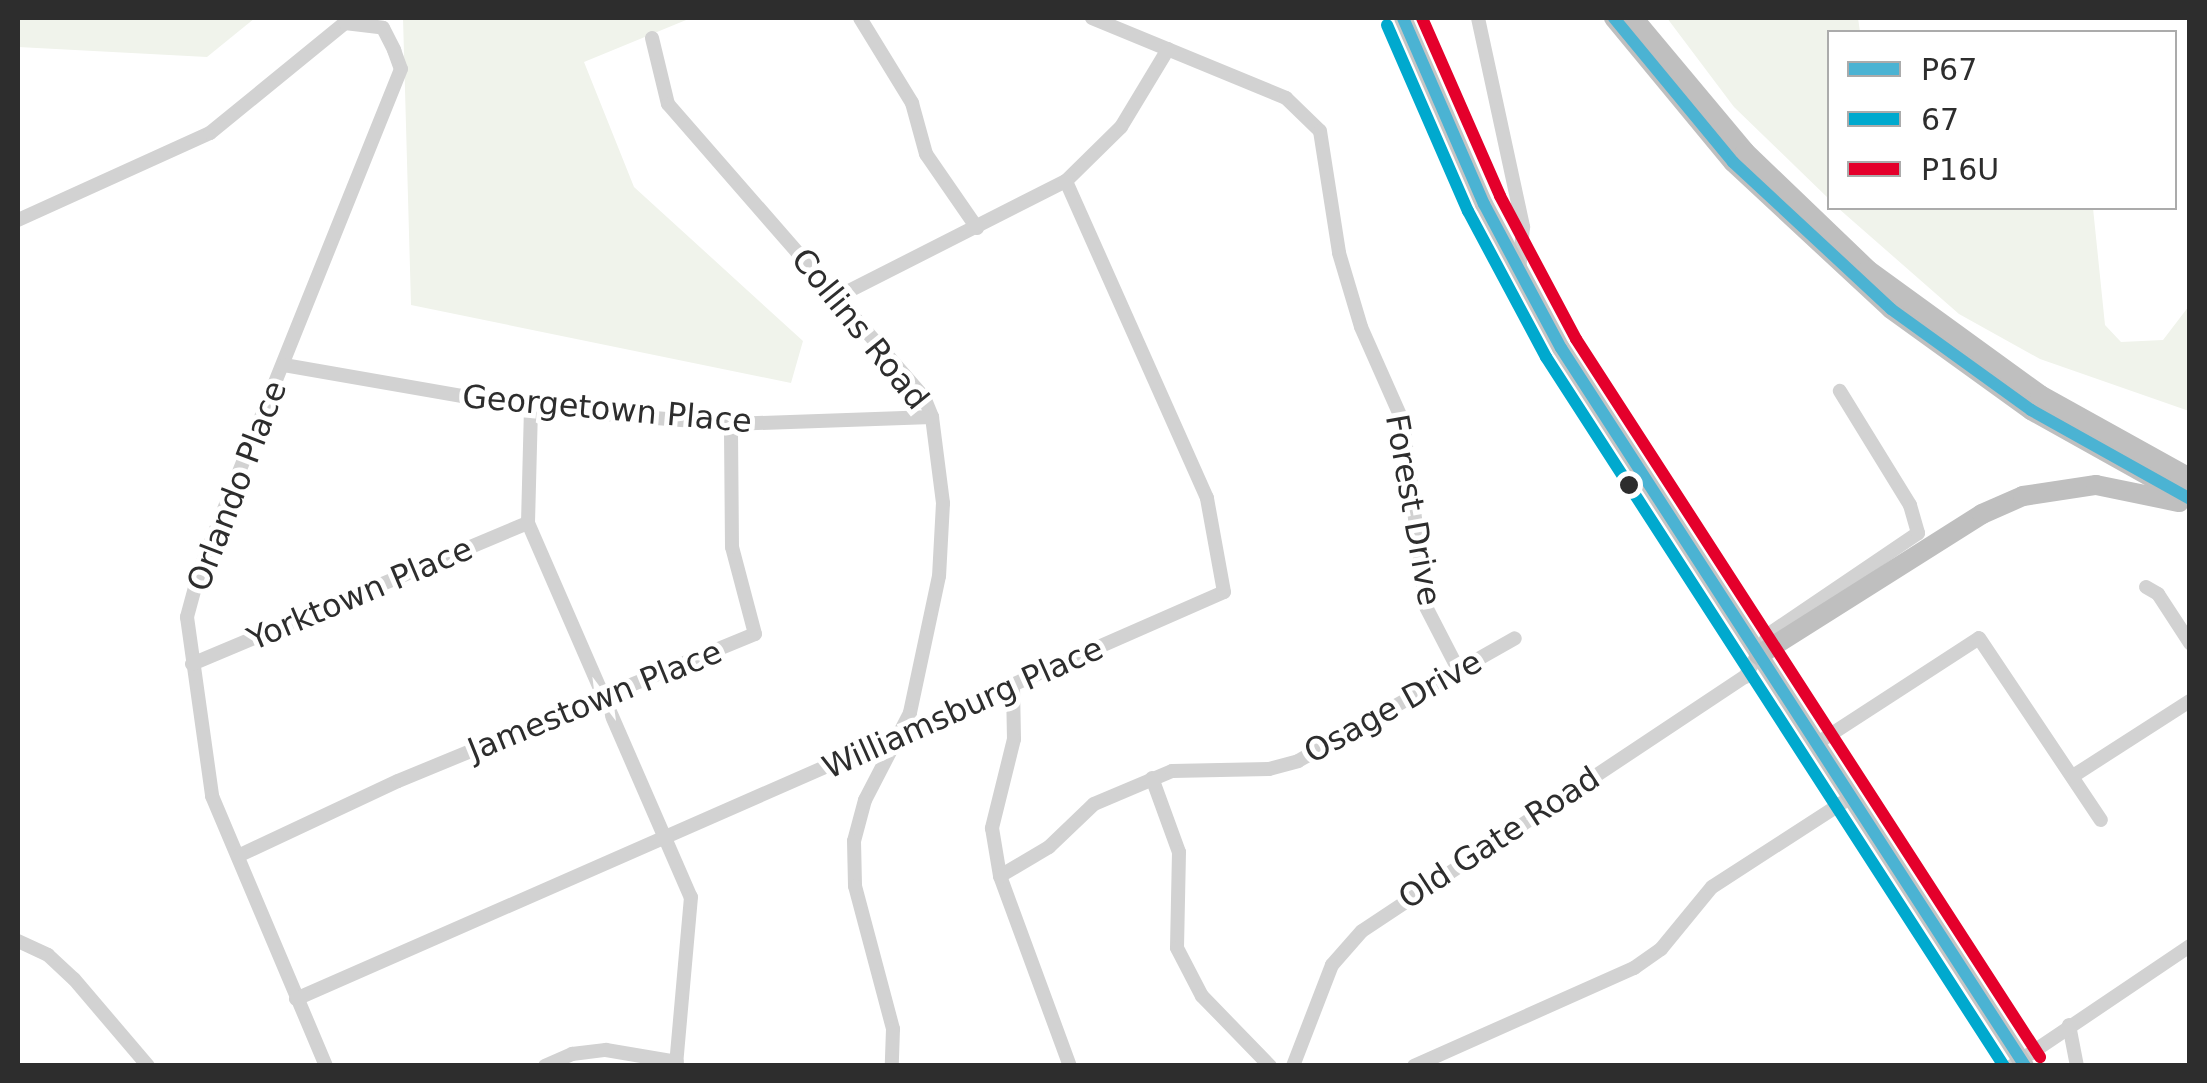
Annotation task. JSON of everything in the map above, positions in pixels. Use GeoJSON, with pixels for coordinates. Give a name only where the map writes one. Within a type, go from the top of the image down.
{"type":"FeatureCollection","features":[{"type":"Feature","properties":{"kind":"highway"},"geometry":{"type":"LineString","coordinates":[[1614,18],[1733,162],[1891,309],[2031,410],[2190,502]]}},
{"type":"Feature","properties":{"kind":"highway"},"geometry":{"type":"LineString","coordinates":[[1633,18],[1744,152],[1879,279],[2040,395],[2190,478]]}},
{"type":"Feature","properties":{"kind":"highway"},"geometry":{"type":"LineString","coordinates":[[1758,655],[1982,514],[2022,496],[2096,486],[2190,502]]}},
{"type":"Feature","properties":{"kind":"main road"},"geometry":{"type":"LineString","coordinates":[[1402,18],[1519,274],[2019,1063]]}},
{"type":"Feature","properties":{"kind":"street"},"geometry":{"type":"LineString","coordinates":[[860,18],[912,104],[926,154],[977,228]]}},
{"type":"Feature","properties":{"kind":"street","name":"Forest Drive"},"geometry":{"type":"LineString","coordinates":[[1092,18],[1286,98],[1320,130],[1339,253],[1360,327],[1402,422],[1426,607],[1460,671]]}},
{"type":"Feature","properties":{"kind":"street"},"geometry":{"type":"LineString","coordinates":[[1478,18],[1524,227],[1519,274]]}},
{"type":"Feature","properties":{"kind":"street","name":"Orlando Place"},"geometry":{"type":"LineString","coordinates":[[18,220],[210,133],[344,23],[383,28],[401,69],[200,569],[187,617],[212,796],[326,1066]]}},
{"type":"Feature","properties":{"kind":"street","name":"Collins Road"},"geometry":{"type":"LineString","coordinates":[[652,38],[668,104],[924,396],[932,417],[943,503],[939,576],[910,714],[865,800],[854,842],[855,886],[893,1028],[892,1066]]}},
{"type":"Feature","properties":{"kind":"street"},"geometry":{"type":"LineString","coordinates":[[838,297],[1066,181],[1122,127],[1168,49]]}},
{"type":"Feature","properties":{"kind":"street","name":"Williamsburg Place"},"geometry":{"type":"LineString","coordinates":[[296,999],[665,834],[898,739],[1224,592],[1206,498],[1066,181]]}},
{"type":"Feature","properties":{"kind":"street","name":"Georgetown Place"},"geometry":{"type":"LineString","coordinates":[[284,365],[531,408],[731,424],[932,417]]}},
{"type":"Feature","properties":{"kind":"street","name":"Old Gate Road"},"geometry":{"type":"LineString","coordinates":[[1292,1066],[1324,979],[1362,932],[1745,678],[1770,634],[1918,533],[1910,505],[1840,391]]}},
{"type":"Feature","properties":{"kind":"street"},"geometry":{"type":"LineString","coordinates":[[531,408],[528,523],[690,897],[677,1064],[606,1050],[572,1054],[545,1066]]}},
{"type":"Feature","properties":{"kind":"street","name":"Jamestown Place"},"geometry":{"type":"LineString","coordinates":[[240,855],[756,634],[732,548],[731,424]]}},
{"type":"Feature","properties":{"kind":"street","name":"Yorktown Place"},"geometry":{"type":"LineString","coordinates":[[192,664],[528,523]]}},
{"type":"Feature","properties":{"kind":"street"},"geometry":{"type":"LineString","coordinates":[[2146,587],[2158,594],[2190,643]]}},
{"type":"Feature","properties":{"kind":"street","name":"Osage Drive"},"geometry":{"type":"LineString","coordinates":[[1000,876],[1049,848],[1094,804],[1152,778],[1298,761],[1514,638]]}},
{"type":"Feature","properties":{"kind":"street"},"geometry":{"type":"LineString","coordinates":[[1816,744],[1979,638],[2101,820]]}},
{"type":"Feature","properties":{"kind":"street"},"geometry":{"type":"LineString","coordinates":[[1012,687],[1014,738],[992,828],[1000,876],[1070,1066]]}},
{"type":"Feature","properties":{"kind":"street"},"geometry":{"type":"LineString","coordinates":[[2073,776],[2190,701]]}},
{"type":"Feature","properties":{"kind":"street"},"geometry":{"type":"LineString","coordinates":[[1152,778],[1178,852],[1182,959],[1202,996],[1270,1066]]}},
{"type":"Feature","properties":{"kind":"street"},"geometry":{"type":"LineString","coordinates":[[1414,1066],[1634,968],[1661,949],[1712,887],[1851,798]]}},
{"type":"Feature","properties":{"kind":"street"},"geometry":{"type":"LineString","coordinates":[[18,941],[48,955],[74,979],[148,1066]]}},
{"type":"Feature","properties":{"kind":"street"},"geometry":{"type":"LineString","coordinates":[[2019,1063],[2069,1025],[2190,946]]}},
{"type":"Feature","properties":{"kind":"street"},"geometry":{"type":"LineString","coordinates":[[2069,1025],[2076,1066]]}},
{"type":"Feature","properties":{"kind":"shaded area"},"geometry":{"type":"Polygon","coordinates":[[[18,18],[255,18],[207,57],[18,47],[18,18]]]}},
{"type":"Feature","properties":{"kind":"shaded area"},"geometry":{"type":"Polygon","coordinates":[[[403,18],[691,18],[584,62],[634,187],[803,341],[791,383],[411,305],[403,18]]]}},
{"type":"Feature","properties":{"kind":"shaded area"},"geometry":{"type":"Polygon","coordinates":[[[1667,18],[1858,18],[1860,30],[1827,30],[1827,197],[1734,107],[1667,18]]]}},
{"type":"Feature","properties":{"kind":"shaded area"},"geometry":{"type":"Polygon","coordinates":[[[1840,210],[2093,210],[2105,325],[2121,342],[2163,340],[2189,306],[2189,411],[2040,359],[1959,314],[1840,210]]]}},
{"type":"Feature","properties":{"kind":"transit line","name":"P67"},"geometry":{"type":"LineString","coordinates":[[1403,18],[1484,204],[1561,348],[2025,1066]]}},
{"type":"Feature","properties":{"kind":"transit line","name":"P16U"},"geometry":{"type":"LineString","coordinates":[[1422,18],[1500,196],[1576,339],[2040,1057]]}},
{"type":"Feature","properties":{"kind":"transit line","name":"P67"},"geometry":{"type":"LineString","coordinates":[[1614,18],[1733,162],[1891,309],[2031,410],[2190,499]]}},
{"type":"Feature","properties":{"kind":"transit line","name":"67"},"geometry":{"type":"LineString","coordinates":[[1387,25],[1468,211],[1546,357],[2004,1066]]}}]}
